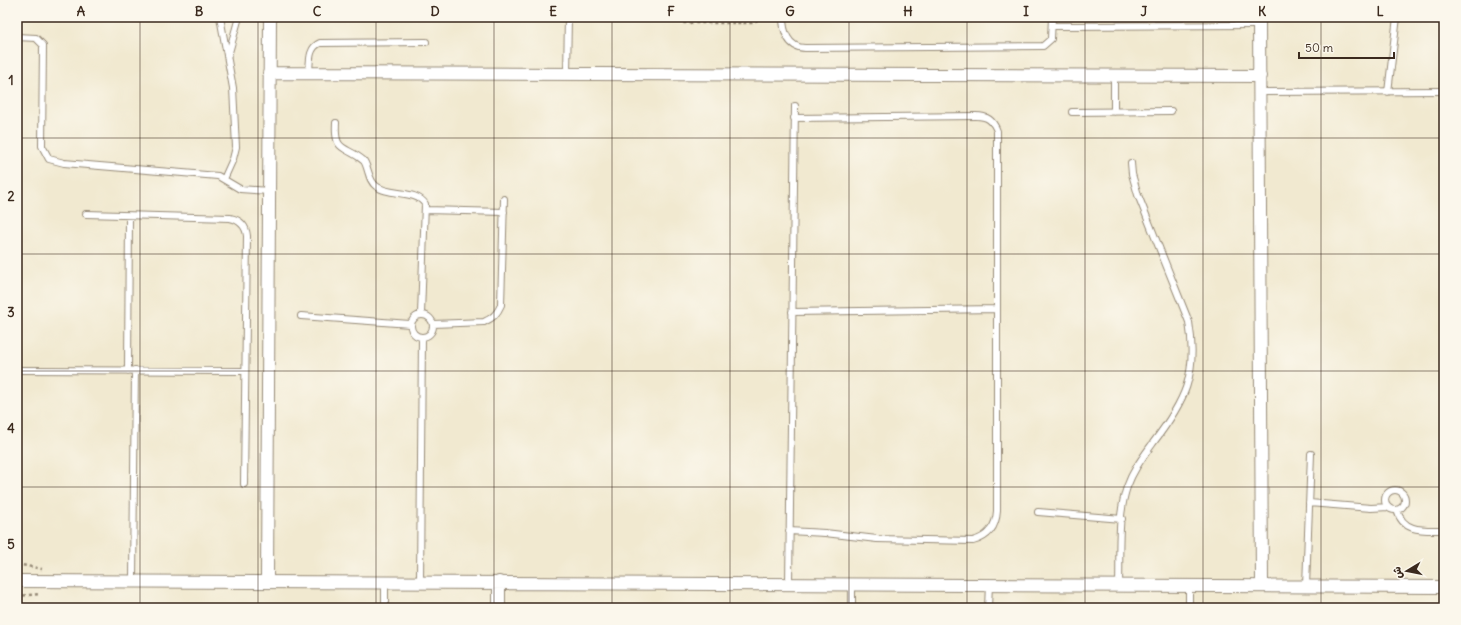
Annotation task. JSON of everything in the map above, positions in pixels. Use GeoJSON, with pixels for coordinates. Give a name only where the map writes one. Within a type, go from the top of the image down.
{"type":"FeatureCollection","features":[{"type":"Feature","properties":{"kind":"street"},"geometry":{"type":"LineString","coordinates":[[267,582],[270,17]]}},
{"type":"Feature","properties":{"kind":"street"},"geometry":{"type":"LineString","coordinates":[[1259,21],[1262,585]]}},
{"type":"Feature","properties":{"kind":"street"},"geometry":{"type":"LineString","coordinates":[[269,73],[1260,76]]}},
{"type":"Feature","properties":{"kind":"street"},"geometry":{"type":"LineString","coordinates":[[17,580],[1444,587]]}},
{"type":"Feature","properties":{"kind":"street"},"geometry":{"type":"LineString","coordinates":[[499,582],[499,608]]}},
{"type":"Feature","properties":{"kind":"lane"},"geometry":{"type":"LineString","coordinates":[[220,17],[233,88],[236,147],[233,159],[224,178]]}},
{"type":"Feature","properties":{"kind":"lane"},"geometry":{"type":"LineString","coordinates":[[227,57],[239,17]]}},
{"type":"Feature","properties":{"kind":"lane"},"geometry":{"type":"LineString","coordinates":[[568,17],[568,74]]}},
{"type":"Feature","properties":{"kind":"lane"},"geometry":{"type":"LineString","coordinates":[[783,17],[787,36],[791,42],[800,48],[1043,46],[1051,39],[1052,17]]}},
{"type":"Feature","properties":{"kind":"lane"},"geometry":{"type":"LineString","coordinates":[[1230,17],[1230,24]]}},
{"type":"Feature","properties":{"kind":"lane"},"geometry":{"type":"LineString","coordinates":[[1388,92],[1397,17]]}},
{"type":"Feature","properties":{"kind":"lane"},"geometry":{"type":"LineString","coordinates":[[1052,26],[1230,24],[1259,21]]}},
{"type":"Feature","properties":{"kind":"lane"},"geometry":{"type":"LineString","coordinates":[[17,37],[36,38],[43,45],[42,146],[49,159],[64,163],[218,176],[224,178],[240,189],[269,191]]}},
{"type":"Feature","properties":{"kind":"lane"},"geometry":{"type":"LineString","coordinates":[[309,73],[311,51],[320,43],[426,42]]}},
{"type":"Feature","properties":{"kind":"lane"},"geometry":{"type":"LineString","coordinates":[[1114,76],[1114,112]]}},
{"type":"Feature","properties":{"kind":"lane"},"geometry":{"type":"LineString","coordinates":[[1260,92],[1444,91]]}},
{"type":"Feature","properties":{"kind":"lane"},"geometry":{"type":"LineString","coordinates":[[789,584],[795,106]]}},
{"type":"Feature","properties":{"kind":"lane"},"geometry":{"type":"LineString","coordinates":[[1072,112],[1171,111]]}},
{"type":"Feature","properties":{"kind":"lane"},"geometry":{"type":"LineString","coordinates":[[789,531],[877,538],[973,541],[988,534],[995,524],[997,511],[997,131],[990,119],[976,116],[794,118]]}},
{"type":"Feature","properties":{"kind":"lane"},"geometry":{"type":"LineString","coordinates":[[336,123],[336,139],[338,144],[342,149],[364,161],[370,177],[376,186],[387,191],[421,198],[425,204],[426,210],[421,314]]}},
{"type":"Feature","properties":{"kind":"lane"},"geometry":{"type":"LineString","coordinates":[[1119,585],[1122,519],[1127,488],[1134,472],[1179,406],[1187,386],[1192,357],[1189,322],[1138,195],[1132,174],[1131,163]]}},
{"type":"Feature","properties":{"kind":"lane"},"geometry":{"type":"LineString","coordinates":[[433,324],[484,322],[492,318],[498,312],[501,305],[504,200]]}},
{"type":"Feature","properties":{"kind":"lane"},"geometry":{"type":"LineString","coordinates":[[426,210],[504,212]]}},
{"type":"Feature","properties":{"kind":"lane"},"geometry":{"type":"LineString","coordinates":[[86,214],[230,218],[240,222],[244,226],[247,236],[244,484]]}},
{"type":"Feature","properties":{"kind":"lane"},"geometry":{"type":"LineString","coordinates":[[128,371],[129,216]]}},
{"type":"Feature","properties":{"kind":"lane"},"geometry":{"type":"LineString","coordinates":[[792,312],[997,309]]}},
{"type":"Feature","properties":{"kind":"lane"},"geometry":{"type":"LineString","coordinates":[[421,314],[427,316],[433,324],[431,333],[422,337],[412,332],[410,324],[415,316],[421,314]]}},
{"type":"Feature","properties":{"kind":"lane"},"geometry":{"type":"LineString","coordinates":[[301,316],[410,324]]}},
{"type":"Feature","properties":{"kind":"lane"},"geometry":{"type":"LineString","coordinates":[[420,582],[422,337]]}},
{"type":"Feature","properties":{"kind":"lane"},"geometry":{"type":"LineString","coordinates":[[17,370],[245,371]]}},
{"type":"Feature","properties":{"kind":"lane"},"geometry":{"type":"LineString","coordinates":[[133,581],[135,370]]}},
{"type":"Feature","properties":{"kind":"lane"},"geometry":{"type":"LineString","coordinates":[[1306,586],[1310,454]]}},
{"type":"Feature","properties":{"kind":"lane"},"geometry":{"type":"LineString","coordinates":[[1388,507],[1386,503],[1387,495],[1394,490],[1398,490],[1402,492],[1405,501],[1401,508],[1397,510]]}},
{"type":"Feature","properties":{"kind":"lane"},"geometry":{"type":"LineString","coordinates":[[1309,503],[1371,508],[1388,507],[1397,510],[1403,523],[1409,528],[1444,530]]}},
{"type":"Feature","properties":{"kind":"lane"},"geometry":{"type":"LineString","coordinates":[[1038,512],[1122,519]]}},
{"type":"Feature","properties":{"kind":"lane"},"geometry":{"type":"LineString","coordinates":[[385,608],[386,582]]}},
{"type":"Feature","properties":{"kind":"lane"},"geometry":{"type":"LineString","coordinates":[[852,584],[852,608]]}},
{"type":"Feature","properties":{"kind":"lane"},"geometry":{"type":"LineString","coordinates":[[988,584],[988,608]]}},
{"type":"Feature","properties":{"kind":"lane"},"geometry":{"type":"LineString","coordinates":[[1189,608],[1190,585]]}},
{"type":"Feature","properties":{"kind":"path"},"geometry":{"type":"LineString","coordinates":[[673,17],[682,23],[752,23],[763,17]]}}]}
